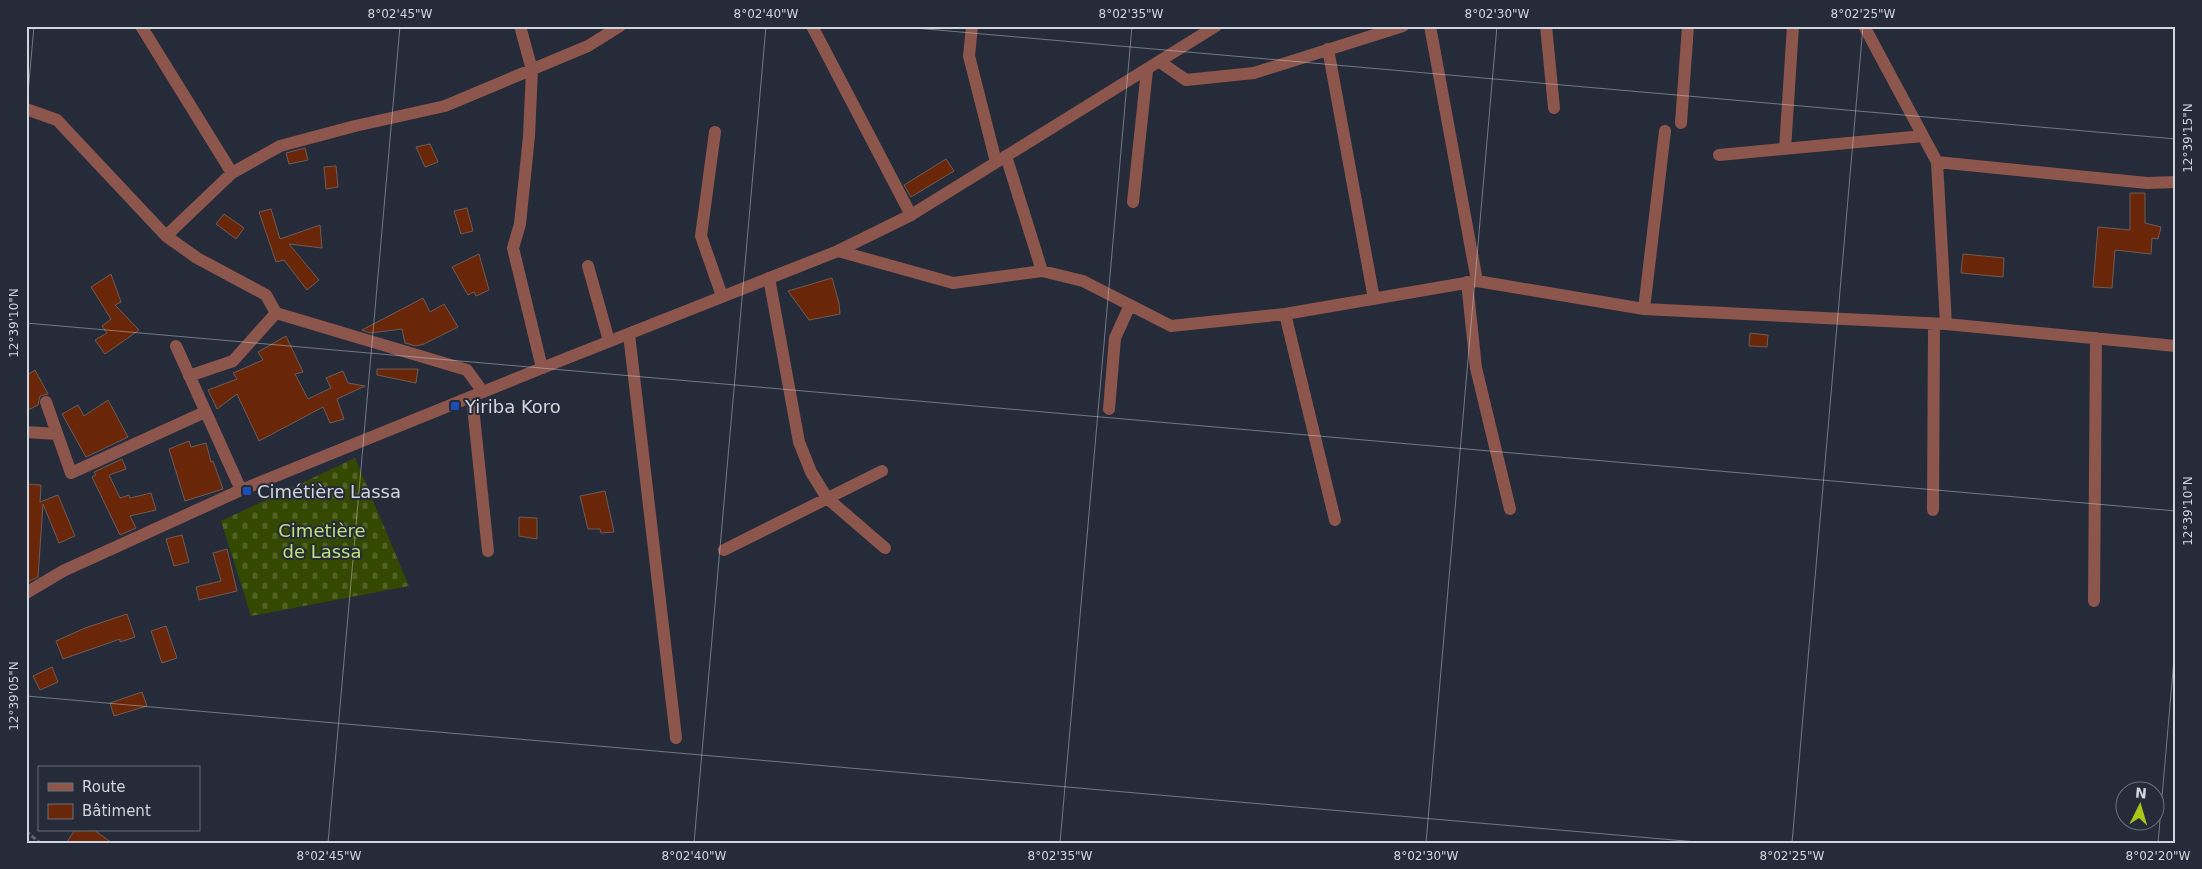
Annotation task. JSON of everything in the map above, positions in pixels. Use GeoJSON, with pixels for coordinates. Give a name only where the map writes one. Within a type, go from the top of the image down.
{"type":"FeatureCollection","features":[{"type":"Feature","properties":{"kind":"street"},"geometry":{"type":"LineString","coordinates":[[141,26],[232,173]]}},
{"type":"Feature","properties":{"kind":"street"},"geometry":{"type":"LineString","coordinates":[[520,26],[532,70],[529,136],[520,224],[512,248],[542,368]]}},
{"type":"Feature","properties":{"kind":"street"},"geometry":{"type":"LineString","coordinates":[[166,236],[232,173],[280,146],[355,126],[445,106],[588,46],[620,26]]}},
{"type":"Feature","properties":{"kind":"street"},"geometry":{"type":"LineString","coordinates":[[812,26],[911,214]]}},
{"type":"Feature","properties":{"kind":"street"},"geometry":{"type":"LineString","coordinates":[[972,26],[969,56],[1001,159],[1042,271]]}},
{"type":"Feature","properties":{"kind":"street"},"geometry":{"type":"LineString","coordinates":[[26,593],[63,571],[241,490],[609,341],[838,251],[911,214],[1216,26]]}},
{"type":"Feature","properties":{"kind":"street"},"geometry":{"type":"LineString","coordinates":[[1160,62],[1186,80],[1254,73],[1403,26]]}},
{"type":"Feature","properties":{"kind":"street"},"geometry":{"type":"LineString","coordinates":[[1430,26],[1472,282],[1476,368],[1510,509]]}},
{"type":"Feature","properties":{"kind":"street"},"geometry":{"type":"LineString","coordinates":[[1546,26],[1554,108]]}},
{"type":"Feature","properties":{"kind":"street"},"geometry":{"type":"LineString","coordinates":[[1681,123],[1688,26]]}},
{"type":"Feature","properties":{"kind":"street"},"geometry":{"type":"LineString","coordinates":[[1784,149],[1793,26]]}},
{"type":"Feature","properties":{"kind":"street"},"geometry":{"type":"LineString","coordinates":[[1864,26],[1937,162],[1940,324],[1933,510]]}},
{"type":"Feature","properties":{"kind":"street"},"geometry":{"type":"LineString","coordinates":[[1328,49],[1374,299]]}},
{"type":"Feature","properties":{"kind":"street"},"geometry":{"type":"LineString","coordinates":[[1133,202],[1147,70]]}},
{"type":"Feature","properties":{"kind":"street"},"geometry":{"type":"LineString","coordinates":[[26,110],[58,120],[166,236],[197,258],[266,295],[276,313],[467,370],[478,395],[488,551]]}},
{"type":"Feature","properties":{"kind":"street"},"geometry":{"type":"LineString","coordinates":[[1644,309],[1666,131]]}},
{"type":"Feature","properties":{"kind":"street"},"geometry":{"type":"LineString","coordinates":[[715,132],[701,236],[722,296]]}},
{"type":"Feature","properties":{"kind":"street"},"geometry":{"type":"LineString","coordinates":[[1719,155],[1923,136]]}},
{"type":"Feature","properties":{"kind":"street"},"geometry":{"type":"LineString","coordinates":[[1937,162],[2147,183],[2176,182]]}},
{"type":"Feature","properties":{"kind":"street"},"geometry":{"type":"LineString","coordinates":[[838,251],[952,283],[1042,271],[1083,281],[1170,326],[1285,314],[1472,282],[1644,309],[1940,324],[2176,346]]}},
{"type":"Feature","properties":{"kind":"street"},"geometry":{"type":"LineString","coordinates":[[588,266],[609,341]]}},
{"type":"Feature","properties":{"kind":"street"},"geometry":{"type":"LineString","coordinates":[[768,278],[800,442],[811,472],[827,498],[884,548]]}},
{"type":"Feature","properties":{"kind":"street"},"geometry":{"type":"LineString","coordinates":[[1109,410],[1115,338],[1130,305]]}},
{"type":"Feature","properties":{"kind":"street"},"geometry":{"type":"LineString","coordinates":[[189,376],[233,361],[276,313]]}},
{"type":"Feature","properties":{"kind":"street"},"geometry":{"type":"LineString","coordinates":[[1285,314],[1334,520]]}},
{"type":"Feature","properties":{"kind":"street"},"geometry":{"type":"LineString","coordinates":[[629,334],[676,738]]}},
{"type":"Feature","properties":{"kind":"street"},"geometry":{"type":"LineString","coordinates":[[2094,601],[2096,338]]}},
{"type":"Feature","properties":{"kind":"street"},"geometry":{"type":"LineString","coordinates":[[176,346],[241,490]]}},
{"type":"Feature","properties":{"kind":"street"},"geometry":{"type":"LineString","coordinates":[[46,402],[71,473],[205,412]]}},
{"type":"Feature","properties":{"kind":"street"},"geometry":{"type":"LineString","coordinates":[[26,432],[57,434]]}},
{"type":"Feature","properties":{"kind":"street"},"geometry":{"type":"LineString","coordinates":[[724,550],[882,471]]}},
{"type":"Feature","properties":{"kind":"path"},"geometry":{"type":"LineString","coordinates":[[26,832],[40,843]]}},
{"type":"Feature","properties":{"kind":"green space","name":"Cimetière de Lassa"},"geometry":{"type":"Polygon","coordinates":[[[355,458],[409,586],[251,616],[221,521],[355,458]]]}},
{"type":"Feature","properties":{"kind":"building"},"geometry":{"type":"Polygon","coordinates":[[[430,144],[438,162],[425,167],[416,147],[430,144]]]}},
{"type":"Feature","properties":{"kind":"building"},"geometry":{"type":"Polygon","coordinates":[[[305,148],[308,160],[289,164],[286,153],[305,148]]]}},
{"type":"Feature","properties":{"kind":"building"},"geometry":{"type":"Polygon","coordinates":[[[946,159],[954,171],[911,197],[904,185],[946,159]]]}},
{"type":"Feature","properties":{"kind":"building"},"geometry":{"type":"Polygon","coordinates":[[[336,166],[338,187],[326,189],[324,167],[336,166]]]}},
{"type":"Feature","properties":{"kind":"building"},"geometry":{"type":"Polygon","coordinates":[[[2130,193],[2145,193],[2145,223],[2161,227],[2158,239],[2152,238],[2151,254],[2115,250],[2112,288],[2093,287],[2098,227],[2130,230],[2130,193]]]}},
{"type":"Feature","properties":{"kind":"building"},"geometry":{"type":"Polygon","coordinates":[[[467,208],[473,231],[461,234],[454,211],[467,208]]]}},
{"type":"Feature","properties":{"kind":"building"},"geometry":{"type":"Polygon","coordinates":[[[271,209],[280,239],[320,225],[322,248],[289,244],[319,280],[307,290],[284,260],[276,262],[259,212],[271,209]]]}},
{"type":"Feature","properties":{"kind":"building"},"geometry":{"type":"Polygon","coordinates":[[[224,214],[244,228],[236,239],[216,224],[224,214]]]}},
{"type":"Feature","properties":{"kind":"building"},"geometry":{"type":"Polygon","coordinates":[[[479,254],[489,290],[476,296],[474,292],[468,295],[452,267],[479,254]]]}},
{"type":"Feature","properties":{"kind":"building"},"geometry":{"type":"Polygon","coordinates":[[[1963,254],[2004,258],[2003,277],[1961,273],[1963,254]]]}},
{"type":"Feature","properties":{"kind":"building"},"geometry":{"type":"Polygon","coordinates":[[[111,274],[121,302],[115,305],[139,330],[105,354],[95,340],[107,333],[102,326],[111,319],[91,287],[111,274]]]}},
{"type":"Feature","properties":{"kind":"building"},"geometry":{"type":"Polygon","coordinates":[[[832,278],[840,314],[809,320],[788,291],[832,278]]]}},
{"type":"Feature","properties":{"kind":"building"},"geometry":{"type":"Polygon","coordinates":[[[423,298],[430,312],[444,304],[458,327],[416,346],[405,343],[402,329],[370,333],[362,330],[423,298]]]}},
{"type":"Feature","properties":{"kind":"building"},"geometry":{"type":"Polygon","coordinates":[[[1750,333],[1768,335],[1767,347],[1749,346],[1750,333]]]}},
{"type":"Feature","properties":{"kind":"building"},"geometry":{"type":"Polygon","coordinates":[[[286,336],[303,372],[295,374],[308,399],[331,388],[326,378],[343,371],[348,383],[365,386],[337,399],[344,419],[330,423],[323,407],[259,441],[237,394],[217,409],[208,390],[237,379],[233,373],[263,360],[258,352],[286,336]]]}},
{"type":"Feature","properties":{"kind":"building"},"geometry":{"type":"Polygon","coordinates":[[[377,369],[418,369],[416,383],[377,375],[377,369]]]}},
{"type":"Feature","properties":{"kind":"building"},"geometry":{"type":"Polygon","coordinates":[[[35,370],[48,394],[40,396],[38,405],[26,411],[26,376],[35,370]]]}},
{"type":"Feature","properties":{"kind":"building"},"geometry":{"type":"Polygon","coordinates":[[[108,400],[128,437],[86,457],[62,414],[78,405],[84,416],[108,400]]]}},
{"type":"Feature","properties":{"kind":"building"},"geometry":{"type":"Polygon","coordinates":[[[189,441],[191,447],[206,443],[211,462],[213,461],[223,489],[185,501],[169,449],[189,441]]]}},
{"type":"Feature","properties":{"kind":"building"},"geometry":{"type":"Polygon","coordinates":[[[122,459],[126,469],[109,475],[120,498],[129,495],[130,498],[151,493],[156,510],[130,516],[136,528],[120,535],[92,477],[96,475],[94,472],[122,459]]]}},
{"type":"Feature","properties":{"kind":"building"},"geometry":{"type":"Polygon","coordinates":[[[26,484],[41,485],[40,502],[58,495],[75,536],[59,543],[43,504],[38,577],[26,583],[26,484]]]}},
{"type":"Feature","properties":{"kind":"building"},"geometry":{"type":"Polygon","coordinates":[[[605,491],[614,532],[601,533],[600,529],[588,529],[580,496],[605,491]]]}},
{"type":"Feature","properties":{"kind":"building"},"geometry":{"type":"Polygon","coordinates":[[[519,517],[537,518],[537,539],[519,536],[519,517]]]}},
{"type":"Feature","properties":{"kind":"building"},"geometry":{"type":"Polygon","coordinates":[[[182,535],[189,562],[174,566],[166,539],[182,535]]]}},
{"type":"Feature","properties":{"kind":"building"},"geometry":{"type":"Polygon","coordinates":[[[227,549],[237,591],[199,600],[196,587],[221,581],[213,553],[227,549]]]}},
{"type":"Feature","properties":{"kind":"building"},"geometry":{"type":"Polygon","coordinates":[[[127,614],[135,637],[120,642],[120,639],[63,659],[56,641],[85,628],[127,614]]]}},
{"type":"Feature","properties":{"kind":"building"},"geometry":{"type":"Polygon","coordinates":[[[166,626],[177,658],[162,663],[151,631],[166,626]]]}},
{"type":"Feature","properties":{"kind":"building"},"geometry":{"type":"Polygon","coordinates":[[[52,667],[58,682],[40,690],[33,676],[52,667]]]}},
{"type":"Feature","properties":{"kind":"building"},"geometry":{"type":"Polygon","coordinates":[[[142,692],[147,706],[114,716],[110,703],[142,692]]]}},
{"type":"Feature","properties":{"kind":"building"},"geometry":{"type":"Polygon","coordinates":[[[74,832],[97,832],[112,843],[66,843],[74,832]]]}},
{"type":"Feature","properties":{"kind":"place","name":"Yiriba Koro"},"geometry":{"type":"Point","coordinates":[455,406]}},
{"type":"Feature","properties":{"kind":"place","name":"Cimétière Lassa"},"geometry":{"type":"Point","coordinates":[247,491]}}]}
